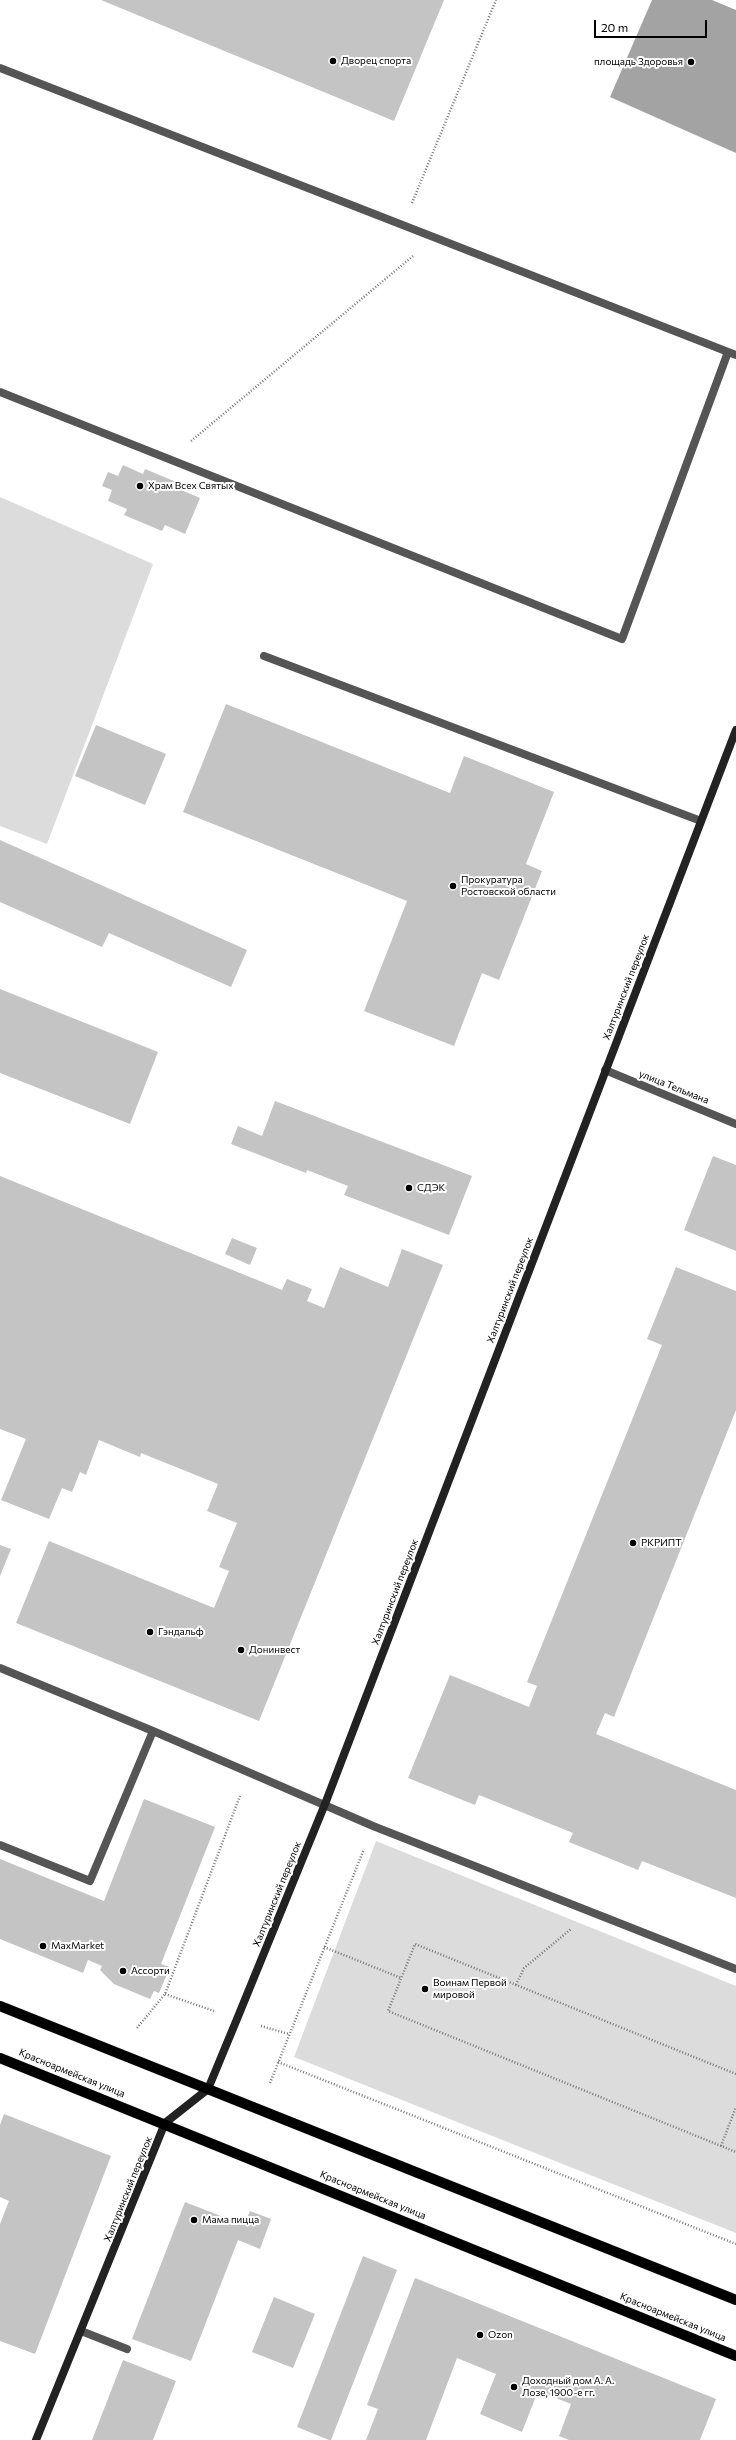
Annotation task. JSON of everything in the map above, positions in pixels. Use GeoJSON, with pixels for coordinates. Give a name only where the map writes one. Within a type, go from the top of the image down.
{"type":"FeatureCollection","features":[{"type":"Feature","properties":{"kind":"main road"},"geometry":{"type":"LineString","coordinates":[[0,2006],[736,2300]]}},
{"type":"Feature","properties":{"kind":"main road","name":"Красноармейская улица"},"geometry":{"type":"LineString","coordinates":[[0,2058],[736,2356]]}},
{"type":"Feature","properties":{"kind":"street"},"geometry":{"type":"LineString","coordinates":[[0,68],[436,236],[736,355]]}},
{"type":"Feature","properties":{"kind":"street"},"geometry":{"type":"LineString","coordinates":[[0,392],[622,639],[728,352]]}},
{"type":"Feature","properties":{"kind":"street"},"geometry":{"type":"LineString","coordinates":[[264,656],[701,821]]}},
{"type":"Feature","properties":{"kind":"street","name":"Халтуринский переулок"},"geometry":{"type":"LineString","coordinates":[[36,2440],[165,2124],[208,2089],[325,1804],[736,730]]}},
{"type":"Feature","properties":{"kind":"street","name":"улица Тельмана"},"geometry":{"type":"LineString","coordinates":[[605,1070],[736,1124]]}},
{"type":"Feature","properties":{"kind":"street"},"geometry":{"type":"LineString","coordinates":[[0,1668],[154,1731],[373,1826],[736,1969]]}},
{"type":"Feature","properties":{"kind":"street"},"geometry":{"type":"LineString","coordinates":[[0,1845],[90,1881],[154,1731]]}},
{"type":"Feature","properties":{"kind":"street"},"geometry":{"type":"LineString","coordinates":[[81,2331],[127,2350]]}},
{"type":"Feature","properties":{"kind":"path"},"geometry":{"type":"LineString","coordinates":[[404,224],[496,0]]}},
{"type":"Feature","properties":{"kind":"path"},"geometry":{"type":"LineString","coordinates":[[168,460],[436,236]]}},
{"type":"Feature","properties":{"kind":"path"},"geometry":{"type":"LineString","coordinates":[[137,2028],[165,1994],[248,1773]]}},
{"type":"Feature","properties":{"kind":"path"},"geometry":{"type":"LineString","coordinates":[[270,2083],[373,1826]]}},
{"type":"Feature","properties":{"kind":"path"},"geometry":{"type":"LineString","coordinates":[[516,1985],[524,1968],[583,1920],[586,1910]]}},
{"type":"Feature","properties":{"kind":"path"},"geometry":{"type":"LineString","coordinates":[[736,2074],[415,1944],[388,2011],[736,2152]]}},
{"type":"Feature","properties":{"kind":"path"},"geometry":{"type":"LineString","coordinates":[[324,1946],[401,1978]]}},
{"type":"Feature","properties":{"kind":"path"},"geometry":{"type":"LineString","coordinates":[[278,2062],[736,2244]]}},
{"type":"Feature","properties":{"kind":"path"},"geometry":{"type":"LineString","coordinates":[[721,2146],[736,2108]]}},
{"type":"Feature","properties":{"kind":"shaded area"},"geometry":{"type":"Polygon","coordinates":[[[652,0],[712,0],[736,10],[736,153],[610,97],[652,0]]]}},
{"type":"Feature","properties":{"kind":"shaded area"},"geometry":{"type":"Polygon","coordinates":[[[0,497],[153,564],[47,844],[0,826],[0,497]]]}},
{"type":"Feature","properties":{"kind":"shaded area"},"geometry":{"type":"Polygon","coordinates":[[[376,1841],[736,1986],[736,2233],[294,2057],[376,1841]]]}},
{"type":"Feature","properties":{"kind":"building","name":"Дворец спорта"},"geometry":{"type":"Polygon","coordinates":[[[101,0],[444,0],[394,121],[101,0]]]}},
{"type":"Feature","properties":{"kind":"building"},"geometry":{"type":"Polygon","coordinates":[[[123,465],[143,474],[145,469],[181,484],[179,489],[200,498],[185,534],[165,525],[162,531],[124,515],[127,509],[108,501],[112,490],[102,486],[108,472],[118,476],[123,465]]]}},
{"type":"Feature","properties":{"kind":"building","name":"Прокуратура Ростовской области"},"geometry":{"type":"Polygon","coordinates":[[[226,704],[450,793],[464,756],[554,792],[526,864],[542,871],[499,980],[482,973],[454,1046],[364,1011],[407,901],[183,812],[226,704]]]}},
{"type":"Feature","properties":{"kind":"building"},"geometry":{"type":"Polygon","coordinates":[[[96,725],[166,754],[145,805],[75,776],[96,725]]]}},
{"type":"Feature","properties":{"kind":"building"},"geometry":{"type":"Polygon","coordinates":[[[0,840],[247,950],[231,987],[109,933],[102,947],[0,902],[0,840]]]}},
{"type":"Feature","properties":{"kind":"building"},"geometry":{"type":"Polygon","coordinates":[[[0,989],[158,1052],[130,1124],[0,1073],[0,989]]]}},
{"type":"Feature","properties":{"kind":"building"},"geometry":{"type":"Polygon","coordinates":[[[275,1101],[472,1176],[449,1235],[344,1195],[348,1186],[307,1170],[306,1173],[231,1144],[238,1126],[262,1136],[275,1101]]]}},
{"type":"Feature","properties":{"kind":"building"},"geometry":{"type":"Polygon","coordinates":[[[713,1156],[736,1165],[736,1251],[684,1230],[713,1156]]]}},
{"type":"Feature","properties":{"kind":"building"},"geometry":{"type":"Polygon","coordinates":[[[0,1176],[282,1290],[287,1279],[312,1289],[307,1301],[324,1308],[340,1267],[388,1287],[402,1249],[443,1265],[259,1721],[16,1623],[49,1541],[214,1608],[229,1571],[219,1567],[237,1523],[207,1511],[218,1484],[141,1453],[140,1457],[99,1440],[86,1475],[80,1472],[72,1492],[62,1488],[49,1519],[1,1500],[26,1439],[0,1429],[0,1176]]]}},
{"type":"Feature","properties":{"kind":"building"},"geometry":{"type":"Polygon","coordinates":[[[232,1238],[257,1248],[250,1265],[225,1254],[232,1238]]]}},
{"type":"Feature","properties":{"kind":"building","name":"РКРИПТ"},"geometry":{"type":"Polygon","coordinates":[[[676,1267],[736,1291],[736,1410],[614,1717],[605,1713],[596,1734],[736,1790],[736,1898],[642,1861],[638,1870],[569,1842],[573,1833],[479,1795],[475,1805],[408,1778],[450,1675],[529,1707],[537,1686],[527,1682],[662,1345],[647,1339],[676,1267]]]}},
{"type":"Feature","properties":{"kind":"building"},"geometry":{"type":"Polygon","coordinates":[[[0,1545],[11,1549],[0,1576],[0,1545]]]}},
{"type":"Feature","properties":{"kind":"building"},"geometry":{"type":"Polygon","coordinates":[[[144,1799],[215,1827],[161,1964],[170,1967],[159,1993],[154,1991],[150,1999],[114,1984],[100,1970],[102,1966],[88,1960],[83,1973],[0,1939],[0,1859],[104,1901],[144,1799]]]}},
{"type":"Feature","properties":{"kind":"building"},"geometry":{"type":"Polygon","coordinates":[[[4,2114],[111,2156],[35,2354],[0,2341],[0,2224],[9,2201],[0,2197],[0,2125],[4,2114]]]}},
{"type":"Feature","properties":{"kind":"building"},"geometry":{"type":"Polygon","coordinates":[[[185,2202],[244,2225],[250,2211],[271,2219],[260,2249],[238,2240],[191,2361],[132,2339],[185,2202]]]}},
{"type":"Feature","properties":{"kind":"building"},"geometry":{"type":"Polygon","coordinates":[[[363,2256],[397,2270],[331,2440],[329,2440],[297,2427],[363,2256]]]}},
{"type":"Feature","properties":{"kind":"building"},"geometry":{"type":"Polygon","coordinates":[[[415,2278],[716,2399],[700,2440],[569,2440],[559,2436],[571,2404],[538,2391],[522,2432],[480,2414],[496,2374],[457,2358],[426,2440],[366,2440],[378,2409],[367,2405],[415,2278]]]}},
{"type":"Feature","properties":{"kind":"building"},"geometry":{"type":"Polygon","coordinates":[[[274,2297],[315,2314],[293,2368],[252,2352],[274,2297]]]}},
{"type":"Feature","properties":{"kind":"building"},"geometry":{"type":"Polygon","coordinates":[[[123,2360],[176,2381],[153,2440],[92,2440],[123,2360]]]}},
{"type":"Feature","properties":{"kind":"place","name":"Дворец спорта"},"geometry":{"type":"Point","coordinates":[333,61]}},
{"type":"Feature","properties":{"kind":"place","name":"площадь Здоровья"},"geometry":{"type":"Point","coordinates":[691,62]}},
{"type":"Feature","properties":{"kind":"place","name":"Храм Всех Святых"},"geometry":{"type":"Point","coordinates":[140,486]}},
{"type":"Feature","properties":{"kind":"place","name":"Прокуратура Ростовской области"},"geometry":{"type":"Point","coordinates":[453,886]}},
{"type":"Feature","properties":{"kind":"place","name":"СДЭК"},"geometry":{"type":"Point","coordinates":[409,1188]}},
{"type":"Feature","properties":{"kind":"place","name":"РКРИПТ"},"geometry":{"type":"Point","coordinates":[633,1543]}},
{"type":"Feature","properties":{"kind":"place","name":"Гэндальф"},"geometry":{"type":"Point","coordinates":[150,1632]}},
{"type":"Feature","properties":{"kind":"place","name":"Донинвест"},"geometry":{"type":"Point","coordinates":[241,1650]}},
{"type":"Feature","properties":{"kind":"place","name":"MaxMarket"},"geometry":{"type":"Point","coordinates":[43,1946]}},
{"type":"Feature","properties":{"kind":"place","name":"Ассорти"},"geometry":{"type":"Point","coordinates":[123,1971]}},
{"type":"Feature","properties":{"kind":"place","name":"Воинам Первой мировой"},"geometry":{"type":"Point","coordinates":[425,1989]}},
{"type":"Feature","properties":{"kind":"place","name":"Мама пицца"},"geometry":{"type":"Point","coordinates":[194,2220]}},
{"type":"Feature","properties":{"kind":"place","name":"Ozon"},"geometry":{"type":"Point","coordinates":[480,2335]}},
{"type":"Feature","properties":{"kind":"place","name":"Доходный дом А. А. Лозе, 1900-е гг."},"geometry":{"type":"Point","coordinates":[514,2387]}}]}
